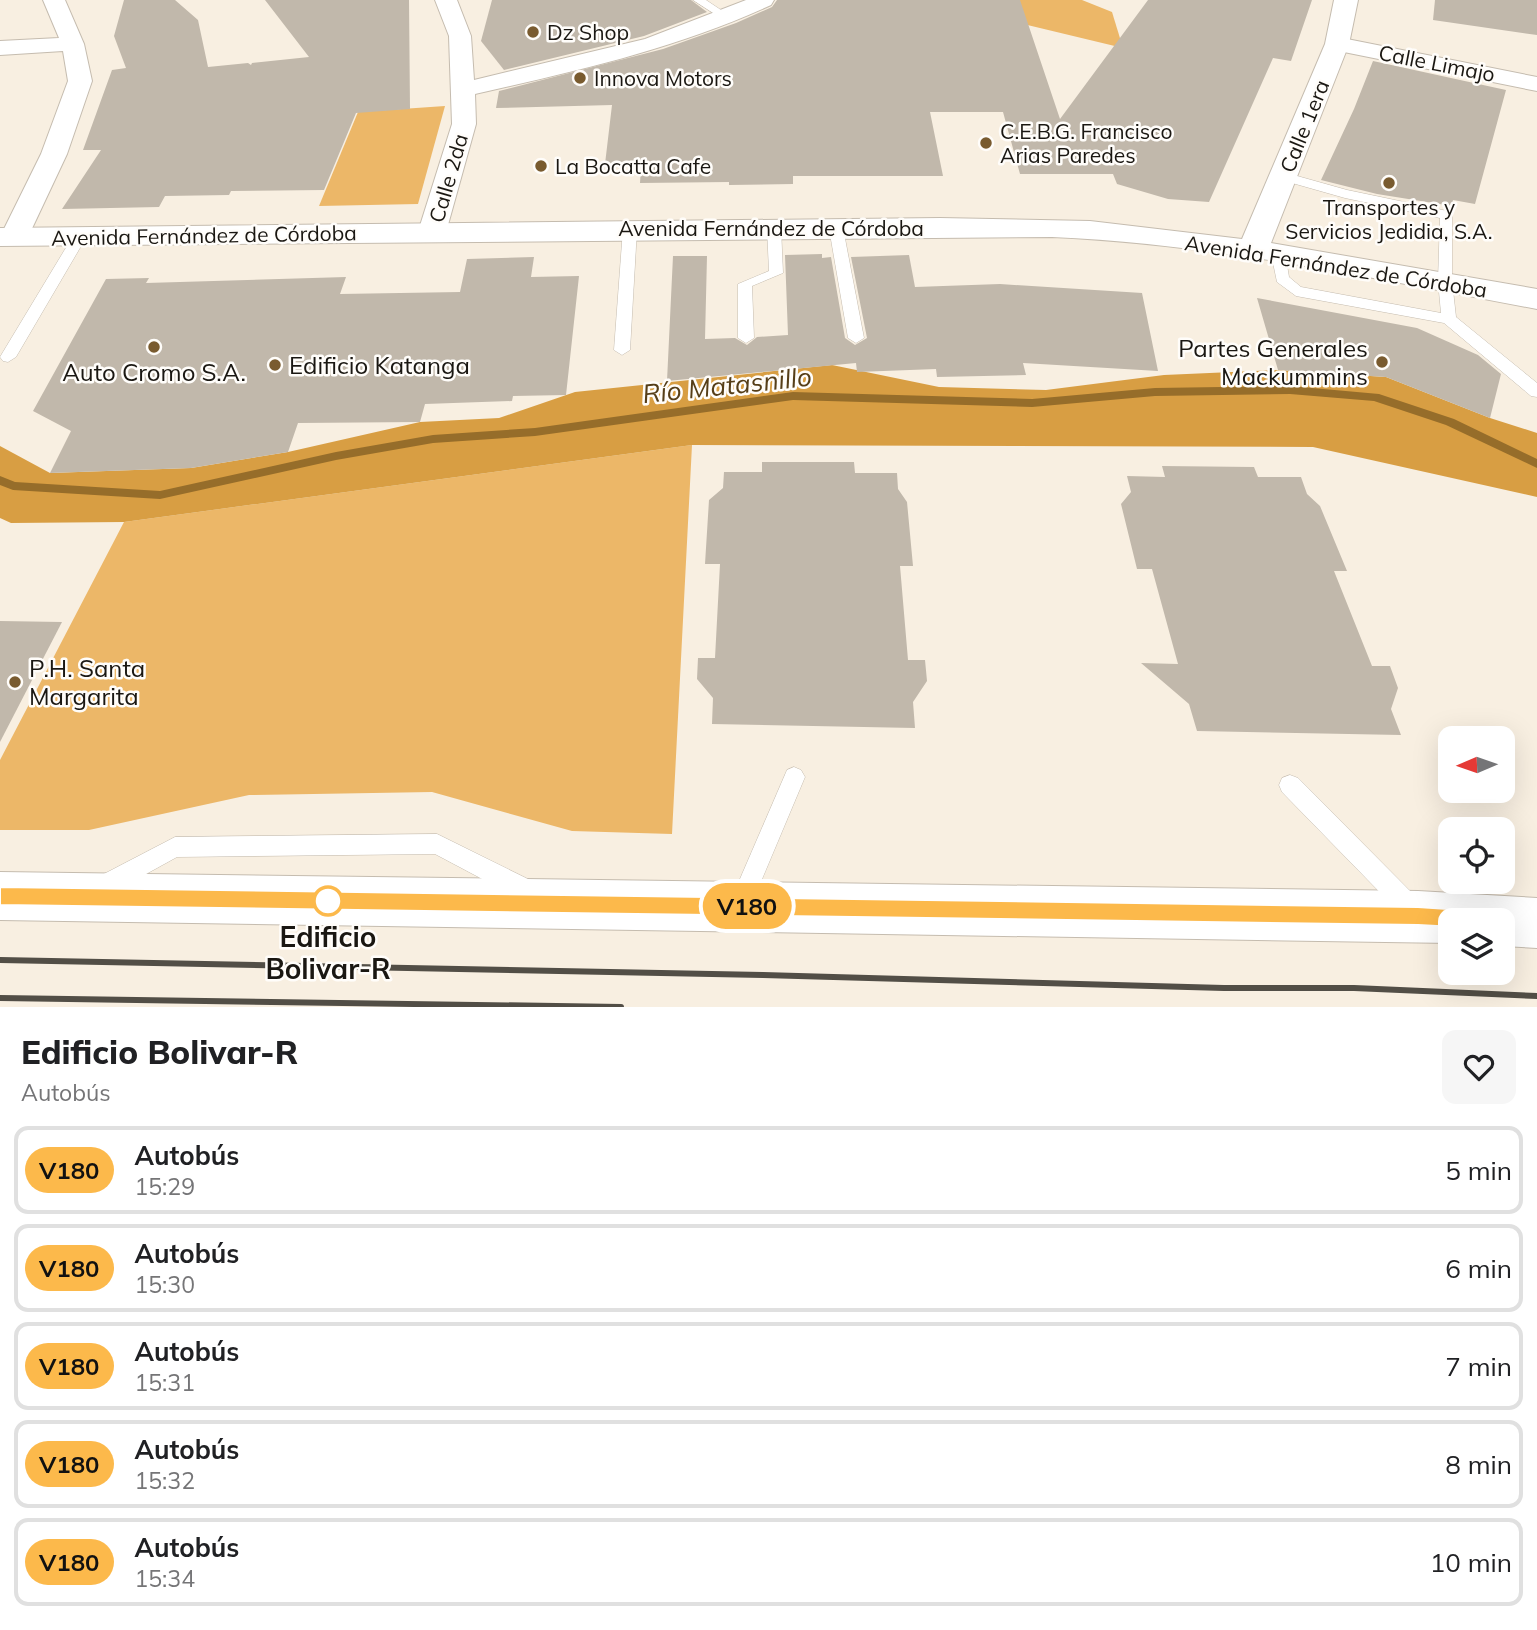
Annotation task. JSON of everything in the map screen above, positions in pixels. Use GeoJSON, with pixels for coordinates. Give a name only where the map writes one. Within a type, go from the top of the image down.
{"type":"FeatureCollection","features":[{"type":"Feature","properties":{"kind":"main road","name":"Calle 1era"},"geometry":{"type":"LineString","coordinates":[[1266,251],[1283,176],[1337,44],[1346,0]]}},
{"type":"Feature","properties":{"kind":"main road","name":"Avenida Fernández de Córdoba"},"geometry":{"type":"LineString","coordinates":[[7,237],[774,228],[1087,230],[1266,251],[1537,299]]}},
{"type":"Feature","properties":{"kind":"main road"},"geometry":{"type":"LineString","coordinates":[[0,896],[1438,917]]}},
{"type":"Feature","properties":{"kind":"main road"},"geometry":{"type":"LineString","coordinates":[[1515,922],[1537,923]]}},
{"type":"Feature","properties":{"kind":"street"},"geometry":{"type":"LineString","coordinates":[[7,237],[54,154],[80,81],[73,44],[54,0]]}},
{"type":"Feature","properties":{"kind":"street","name":"Calle 2da"},"geometry":{"type":"LineString","coordinates":[[432,232],[464,124],[460,36],[446,0]]}},
{"type":"Feature","properties":{"kind":"street"},"geometry":{"type":"LineString","coordinates":[[463,89],[636,51],[728,18],[763,0]]}},
{"type":"Feature","properties":{"kind":"street"},"geometry":{"type":"LineString","coordinates":[[0,48],[73,44]]}},
{"type":"Feature","properties":{"kind":"street","name":"Calle Limajo"},"geometry":{"type":"LineString","coordinates":[[1337,44],[1537,84]]}},
{"type":"Feature","properties":{"kind":"lane"},"geometry":{"type":"LineString","coordinates":[[698,0],[728,18]]}},
{"type":"Feature","properties":{"kind":"lane"},"geometry":{"type":"LineString","coordinates":[[1283,176],[1345,194],[1447,215],[1445,281],[1449,319]]}},
{"type":"Feature","properties":{"kind":"lane"},"geometry":{"type":"LineString","coordinates":[[746,338],[745,284],[775,273],[774,228]]}},
{"type":"Feature","properties":{"kind":"lane"},"geometry":{"type":"LineString","coordinates":[[836,228],[856,338]]}},
{"type":"Feature","properties":{"kind":"lane"},"geometry":{"type":"LineString","coordinates":[[622,351],[630,229]]}},
{"type":"Feature","properties":{"kind":"lane"},"geometry":{"type":"LineString","coordinates":[[8,357],[80,236]]}},
{"type":"Feature","properties":{"kind":"lane"},"geometry":{"type":"LineString","coordinates":[[1266,251],[1282,279],[1296,291],[1449,319],[1493,352],[1537,392]]}},
{"type":"Feature","properties":{"kind":"lane"},"geometry":{"type":"LineString","coordinates":[[740,906],[794,777]]}},
{"type":"Feature","properties":{"kind":"lane"},"geometry":{"type":"LineString","coordinates":[[1290,785],[1418,916]]}},
{"type":"Feature","properties":{"kind":"shaded area"},"geometry":{"type":"Polygon","coordinates":[[[970,0],[1082,0],[1112,12],[1123,48],[973,12],[970,0]]]}},
{"type":"Feature","properties":{"kind":"shaded area"},"geometry":{"type":"Polygon","coordinates":[[[445,106],[418,204],[319,206],[358,112],[445,106]]]}},
{"type":"Feature","properties":{"kind":"shaded area"},"geometry":{"type":"Polygon","coordinates":[[[832,365],[939,387],[1046,390],[1164,375],[1278,370],[1386,377],[1490,418],[1537,433],[1537,497],[1313,447],[692,445],[124,522],[11,523],[0,518],[0,446],[50,473],[191,468],[288,452],[420,422],[499,418],[575,392],[832,365]]]}},
{"type":"Feature","properties":{"kind":"shaded area"},"geometry":{"type":"Polygon","coordinates":[[[692,445],[672,834],[572,831],[432,792],[249,795],[89,830],[0,830],[0,760],[124,522],[692,445]]]}},
{"type":"Feature","properties":{"kind":"building"},"geometry":{"type":"Polygon","coordinates":[[[124,0],[175,0],[198,20],[208,67],[248,63],[251,65],[309,57],[265,0],[409,0],[410,109],[356,113],[324,190],[231,191],[229,195],[165,196],[159,207],[62,209],[101,150],[83,150],[112,70],[126,68],[114,36],[124,0]]]}},
{"type":"Feature","properties":{"kind":"building"},"geometry":{"type":"Polygon","coordinates":[[[492,0],[691,0],[707,12],[644,36],[504,70],[481,41],[492,0]]]}},
{"type":"Feature","properties":{"kind":"building"},"geometry":{"type":"Polygon","coordinates":[[[777,0],[1020,0],[1060,119],[1148,0],[1312,0],[1291,61],[1273,58],[1209,202],[1168,199],[1117,184],[1113,174],[1020,174],[1003,112],[930,112],[943,176],[793,176],[793,184],[729,185],[729,182],[640,183],[641,167],[636,168],[637,164],[605,164],[612,105],[496,108],[499,91],[663,49],[736,23],[772,7],[777,0]]]}},
{"type":"Feature","properties":{"kind":"building"},"geometry":{"type":"Polygon","coordinates":[[[1435,0],[1537,0],[1537,35],[1433,20],[1435,0]]]}},
{"type":"Feature","properties":{"kind":"building"},"geometry":{"type":"Polygon","coordinates":[[[1373,61],[1506,90],[1475,204],[1453,200],[1452,206],[1377,194],[1321,180],[1373,61]]]}},
{"type":"Feature","properties":{"kind":"building"},"geometry":{"type":"Polygon","coordinates":[[[822,254],[822,258],[831,257],[845,338],[855,345],[867,338],[851,257],[909,255],[915,287],[1000,284],[1142,293],[1158,371],[1023,363],[1026,375],[937,377],[936,369],[857,372],[856,363],[667,381],[673,256],[707,256],[705,339],[735,338],[747,345],[757,337],[788,335],[785,255],[822,254]]]}},
{"type":"Feature","properties":{"kind":"building"},"geometry":{"type":"Polygon","coordinates":[[[534,257],[531,277],[579,276],[566,395],[513,396],[512,401],[425,404],[420,422],[298,423],[288,452],[191,468],[50,473],[71,431],[33,411],[106,279],[149,278],[146,283],[346,277],[340,294],[460,292],[467,259],[534,257]]]}},
{"type":"Feature","properties":{"kind":"building","name":"Partes Generales Mackummins"},"geometry":{"type":"Polygon","coordinates":[[[1257,298],[1417,328],[1478,355],[1501,374],[1490,418],[1386,377],[1278,370],[1257,298]]]}},
{"type":"Feature","properties":{"kind":"building"},"geometry":{"type":"Polygon","coordinates":[[[762,462],[854,462],[855,473],[897,473],[898,489],[907,502],[913,566],[900,566],[908,660],[925,660],[927,681],[913,702],[915,728],[712,724],[713,698],[697,679],[698,658],[715,658],[720,564],[705,564],[709,500],[723,488],[724,472],[762,472],[762,462]]]}},
{"type":"Feature","properties":{"kind":"building"},"geometry":{"type":"Polygon","coordinates":[[[1162,466],[1254,467],[1258,477],[1301,477],[1307,494],[1320,506],[1347,571],[1334,571],[1372,666],[1390,666],[1398,688],[1391,709],[1401,735],[1197,731],[1189,704],[1141,663],[1178,664],[1152,569],[1137,569],[1121,504],[1131,492],[1127,476],[1165,477],[1162,466]]]}},
{"type":"Feature","properties":{"kind":"building","name":"P.H. Santa Margarita"},"geometry":{"type":"Polygon","coordinates":[[[0,621],[62,622],[0,742],[0,621]]]}},
{"type":"Feature","properties":{"kind":"waterway","name":"Río Matasnillo"},"geometry":{"type":"LineString","coordinates":[[0,480],[13,486],[160,495],[336,456],[433,439],[535,432],[793,396],[1032,403],[1155,392],[1290,390],[1375,397],[1450,422],[1537,464]]}},
{"type":"Feature","properties":{"kind":"railway"},"geometry":{"type":"LineString","coordinates":[[0,960],[763,975],[1224,988],[1354,988],[1537,996]]}},
{"type":"Feature","properties":{"kind":"railway"},"geometry":{"type":"LineString","coordinates":[[0,998],[621,1007]]}},
{"type":"Feature","properties":{"kind":"bus line","name":"V180"},"geometry":{"type":"LineString","coordinates":[[0,896],[1438,917]]}},
{"type":"Feature","properties":{"kind":"place","name":"Dz Shop"},"geometry":{"type":"Point","coordinates":[533,32]}},
{"type":"Feature","properties":{"kind":"place","name":"Innova Motors"},"geometry":{"type":"Point","coordinates":[580,78]}},
{"type":"Feature","properties":{"kind":"place","name":"C.E.B.G. Francisco Arias Paredes"},"geometry":{"type":"Point","coordinates":[986,143]}},
{"type":"Feature","properties":{"kind":"place","name":"La Bocatta Cafe"},"geometry":{"type":"Point","coordinates":[541,166]}},
{"type":"Feature","properties":{"kind":"place","name":"Transportes y Servicios Jedidia, S.A."},"geometry":{"type":"Point","coordinates":[1389,183]}},
{"type":"Feature","properties":{"kind":"place","name":"Auto Cromo S.A."},"geometry":{"type":"Point","coordinates":[154,347]}},
{"type":"Feature","properties":{"kind":"place","name":"Partes Generales Mackummins"},"geometry":{"type":"Point","coordinates":[1382,362]}},
{"type":"Feature","properties":{"kind":"place","name":"Edificio Katanga"},"geometry":{"type":"Point","coordinates":[275,365]}},
{"type":"Feature","properties":{"kind":"place","name":"P.H. Santa Margarita"},"geometry":{"type":"Point","coordinates":[15,682]}},
{"type":"Feature","properties":{"kind":"place","name":"Edificio Bolivar-R"},"geometry":{"type":"Point","coordinates":[328,901]}}]}
